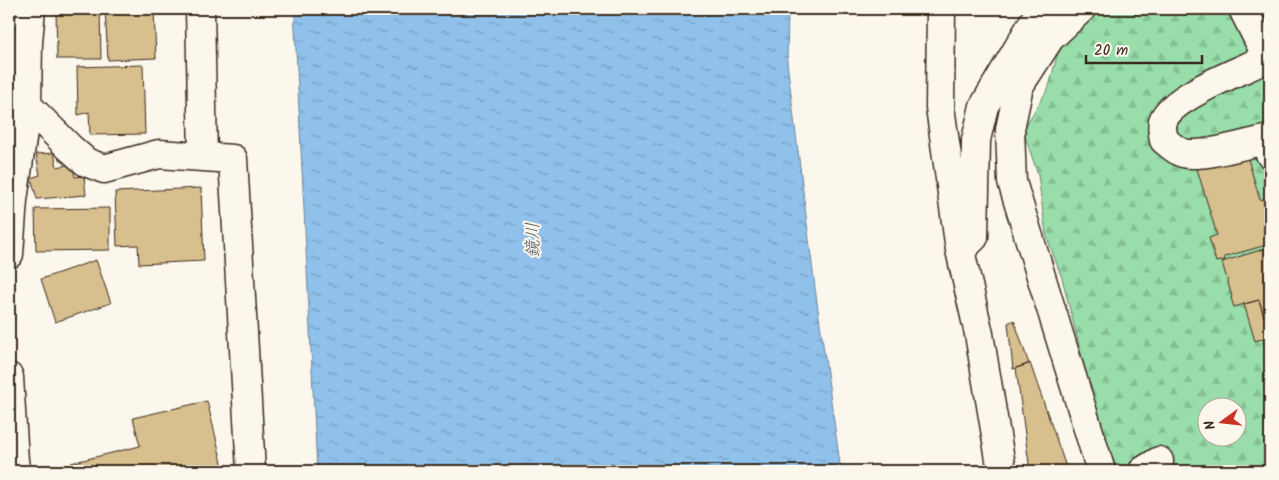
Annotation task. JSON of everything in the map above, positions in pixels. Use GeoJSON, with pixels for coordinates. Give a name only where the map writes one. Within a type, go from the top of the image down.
{"type":"FeatureCollection","features":[{"type":"Feature","properties":{"kind":"street"},"geometry":{"type":"LineString","coordinates":[[9,254],[13,200],[27,105],[28,42],[31,9]]}},
{"type":"Feature","properties":{"kind":"street"},"geometry":{"type":"LineString","coordinates":[[200,9],[203,157]]}},
{"type":"Feature","properties":{"kind":"street"},"geometry":{"type":"LineString","coordinates":[[942,9],[940,107],[960,250],[979,334],[1002,471]]}},
{"type":"Feature","properties":{"kind":"street"},"geometry":{"type":"LineString","coordinates":[[960,250],[974,237],[976,140],[984,106],[1041,9]]}},
{"type":"Feature","properties":{"kind":"street"},"geometry":{"type":"LineString","coordinates":[[1070,9],[1018,86],[1010,129],[1012,182],[1101,471]]}},
{"type":"Feature","properties":{"kind":"street"},"geometry":{"type":"LineString","coordinates":[[1054,33],[1081,9]]}},
{"type":"Feature","properties":{"kind":"street"},"geometry":{"type":"LineString","coordinates":[[1243,9],[1266,55],[1261,61],[1192,93],[1168,111],[1162,122],[1164,140],[1171,147],[1182,153],[1195,154],[1265,140],[1270,154]]}},
{"type":"Feature","properties":{"kind":"street"},"geometry":{"type":"LineString","coordinates":[[27,105],[86,162],[104,169],[159,154],[233,159],[251,471]]}},
{"type":"Feature","properties":{"kind":"street"},"geometry":{"type":"LineString","coordinates":[[9,378],[16,471]]}},
{"type":"Feature","properties":{"kind":"green space"},"geometry":{"type":"Polygon","coordinates":[[[1075,9],[1270,9],[1270,471],[1118,471],[1100,428],[1062,278],[1046,235],[1038,175],[1023,130],[1049,87],[1060,44],[1075,9]]]}},
{"type":"Feature","properties":{"kind":"water","name":"鏡川"},"geometry":{"type":"Polygon","coordinates":[[[294,9],[788,9],[787,62],[815,288],[841,471],[317,471],[294,9]]]}},
{"type":"Feature","properties":{"kind":"building"},"geometry":{"type":"Polygon","coordinates":[[[56,9],[100,9],[101,59],[57,59],[56,9]]]}},
{"type":"Feature","properties":{"kind":"building"},"geometry":{"type":"Polygon","coordinates":[[[105,9],[154,9],[156,58],[108,60],[105,9]]]}},
{"type":"Feature","properties":{"kind":"building"},"geometry":{"type":"Polygon","coordinates":[[[143,65],[145,134],[90,135],[89,112],[78,115],[77,67],[143,65]]]}},
{"type":"Feature","properties":{"kind":"building"},"geometry":{"type":"Polygon","coordinates":[[[54,153],[57,167],[72,164],[75,177],[84,176],[86,195],[37,199],[31,178],[40,175],[36,154],[54,153]]]}},
{"type":"Feature","properties":{"kind":"building"},"geometry":{"type":"Polygon","coordinates":[[[1248,159],[1260,200],[1270,197],[1270,244],[1224,257],[1225,260],[1216,262],[1209,238],[1217,235],[1197,169],[1229,161],[1230,164],[1248,159]]]}},
{"type":"Feature","properties":{"kind":"building"},"geometry":{"type":"Polygon","coordinates":[[[201,188],[204,261],[139,264],[138,245],[117,246],[115,192],[201,188]]]}},
{"type":"Feature","properties":{"kind":"building"},"geometry":{"type":"Polygon","coordinates":[[[110,208],[110,250],[36,251],[35,209],[110,208]]]}},
{"type":"Feature","properties":{"kind":"building"},"geometry":{"type":"Polygon","coordinates":[[[1270,247],[1270,336],[1259,300],[1234,307],[1222,262],[1270,247]]]}},
{"type":"Feature","properties":{"kind":"building"},"geometry":{"type":"Polygon","coordinates":[[[96,260],[111,303],[55,322],[41,279],[96,260]]]}},
{"type":"Feature","properties":{"kind":"building"},"geometry":{"type":"Polygon","coordinates":[[[1259,300],[1270,336],[1255,341],[1244,304],[1259,300]]]}},
{"type":"Feature","properties":{"kind":"building"},"geometry":{"type":"Polygon","coordinates":[[[1014,320],[1029,364],[1013,369],[1008,323],[1014,320]]]}},
{"type":"Feature","properties":{"kind":"building"},"geometry":{"type":"Polygon","coordinates":[[[1270,339],[1270,356],[1263,342],[1270,339]]]}},
{"type":"Feature","properties":{"kind":"building"},"geometry":{"type":"Polygon","coordinates":[[[1030,363],[1066,467],[1051,471],[1030,471],[1016,368],[1030,363]]]}},
{"type":"Feature","properties":{"kind":"building"},"geometry":{"type":"Polygon","coordinates":[[[207,401],[224,471],[73,471],[71,463],[140,446],[133,418],[207,401]]]}}]}
